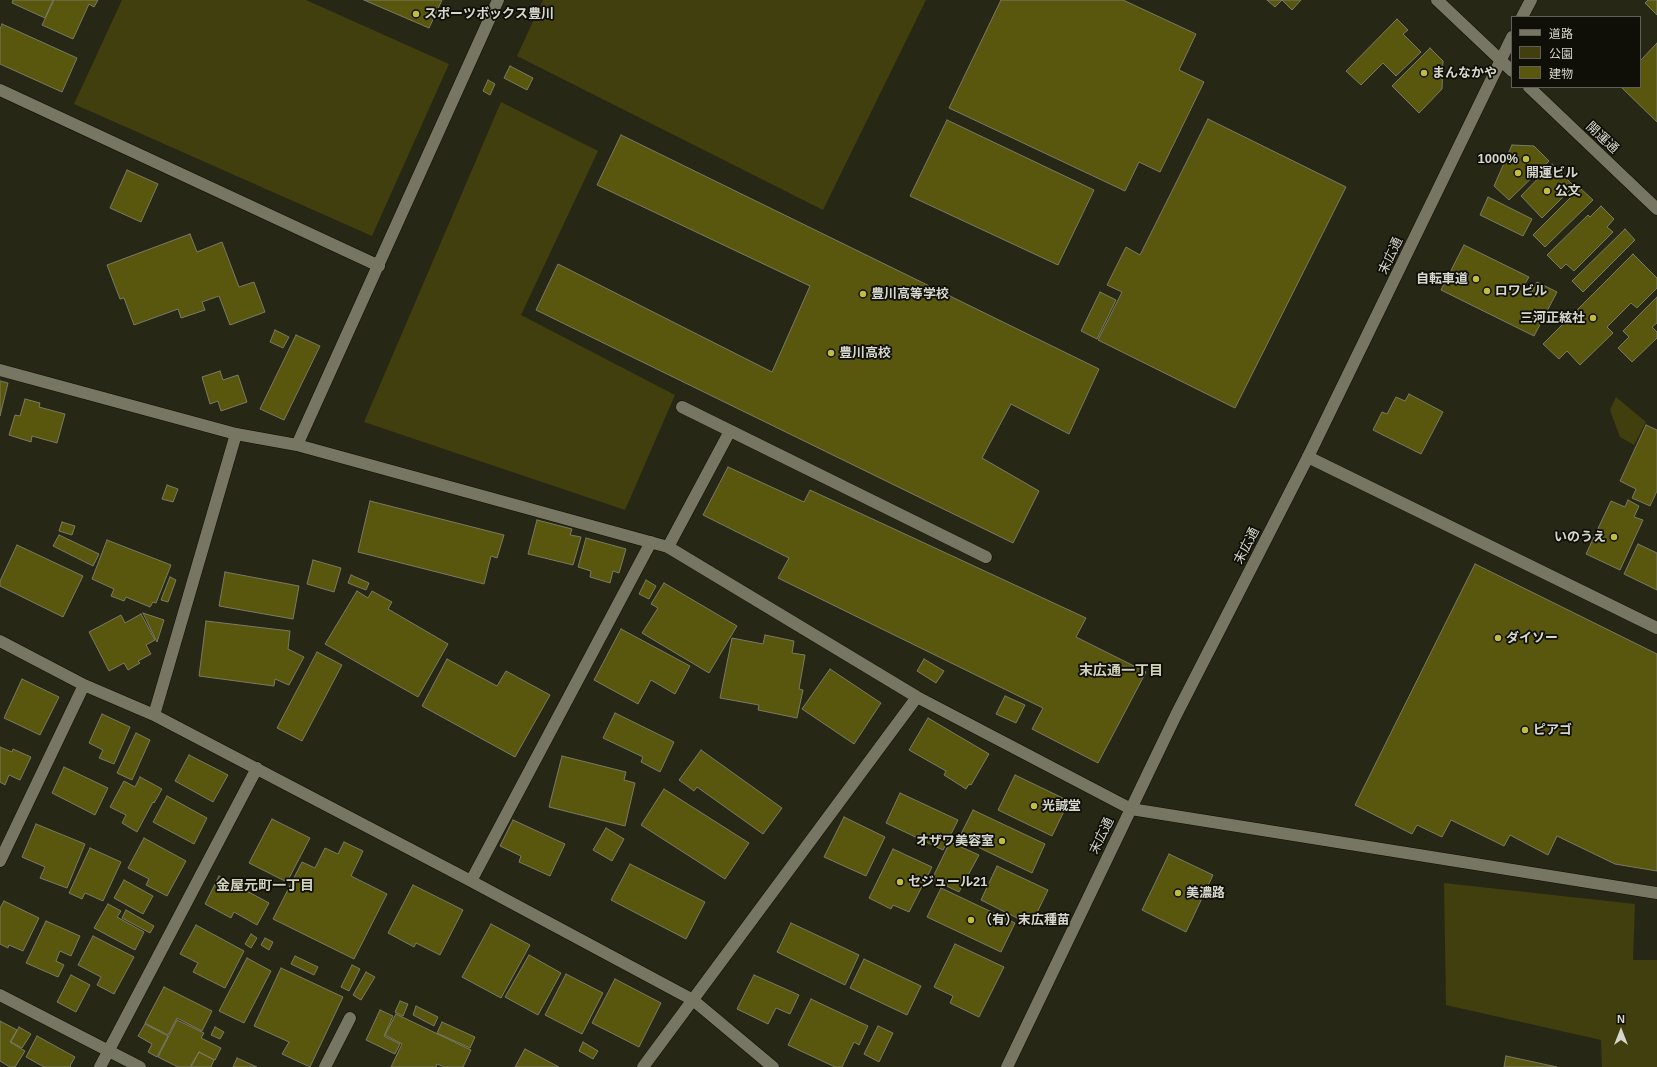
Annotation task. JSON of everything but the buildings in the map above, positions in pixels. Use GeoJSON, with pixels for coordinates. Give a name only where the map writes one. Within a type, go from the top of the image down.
{"type":"FeatureCollection","features":[{"type":"Feature","properties":{"kind":"street"},"geometry":{"type":"LineString","coordinates":[[297,445],[498,0]]}},
{"type":"Feature","properties":{"kind":"street"},"geometry":{"type":"LineString","coordinates":[[1437,0],[1511,70]]}},
{"type":"Feature","properties":{"kind":"street"},"geometry":{"type":"LineString","coordinates":[[1523,16],[1531,0]]}},
{"type":"Feature","properties":{"kind":"street","name":"末広通"},"geometry":{"type":"LineString","coordinates":[[1007,1067],[1176,715],[1308,457],[1511,39]]}},
{"type":"Feature","properties":{"kind":"street","name":"開運通"},"geometry":{"type":"LineString","coordinates":[[1530,88],[1657,209]]}},
{"type":"Feature","properties":{"kind":"street"},"geometry":{"type":"LineString","coordinates":[[0,90],[379,266]]}},
{"type":"Feature","properties":{"kind":"street"},"geometry":{"type":"LineString","coordinates":[[0,370],[236,434],[297,445],[668,547],[917,697],[1131,809],[1290,836],[1657,893]]}},
{"type":"Feature","properties":{"kind":"street"},"geometry":{"type":"LineString","coordinates":[[682,407],[986,557]]}},
{"type":"Feature","properties":{"kind":"street"},"geometry":{"type":"LineString","coordinates":[[668,547],[730,431]]}},
{"type":"Feature","properties":{"kind":"street"},"geometry":{"type":"LineString","coordinates":[[154,715],[236,434]]}},
{"type":"Feature","properties":{"kind":"street"},"geometry":{"type":"LineString","coordinates":[[1308,457],[1657,628]]}},
{"type":"Feature","properties":{"kind":"street"},"geometry":{"type":"LineString","coordinates":[[471,881],[651,542]]}},
{"type":"Feature","properties":{"kind":"street"},"geometry":{"type":"LineString","coordinates":[[0,641],[84,685],[154,715],[257,768],[693,1000],[773,1067]]}},
{"type":"Feature","properties":{"kind":"street"},"geometry":{"type":"LineString","coordinates":[[0,861],[84,685]]}},
{"type":"Feature","properties":{"kind":"street"},"geometry":{"type":"LineString","coordinates":[[643,1067],[917,697]]}},
{"type":"Feature","properties":{"kind":"street"},"geometry":{"type":"LineString","coordinates":[[100,1067],[257,768]]}},
{"type":"Feature","properties":{"kind":"street"},"geometry":{"type":"LineString","coordinates":[[0,995],[140,1067]]}},
{"type":"Feature","properties":{"kind":"street"},"geometry":{"type":"LineString","coordinates":[[325,1067],[350,1018]]}},
{"type":"Feature","properties":{"kind":"green space"},"geometry":{"type":"Polygon","coordinates":[[[122,0],[306,0],[449,64],[372,236],[74,104],[122,0]]]}},
{"type":"Feature","properties":{"kind":"green space"},"geometry":{"type":"Polygon","coordinates":[[[543,0],[926,0],[823,210],[517,56],[543,0]]]}},
{"type":"Feature","properties":{"kind":"green space"},"geometry":{"type":"Polygon","coordinates":[[[501,102],[598,151],[521,315],[675,395],[625,510],[364,422],[501,102]]]}},
{"type":"Feature","properties":{"kind":"green space"},"geometry":{"type":"Polygon","coordinates":[[[1616,397],[1646,422],[1634,445],[1620,437],[1610,410],[1616,397]]]}},
{"type":"Feature","properties":{"kind":"green space"},"geometry":{"type":"Polygon","coordinates":[[[1444,883],[1635,904],[1633,960],[1657,960],[1657,1067],[1602,1067],[1601,1040],[1446,1005],[1444,883]]]}},
{"type":"Feature","properties":{"kind":"place","name":"スポーツボックス豊川"},"geometry":{"type":"Point","coordinates":[416,14]}},
{"type":"Feature","properties":{"kind":"place","name":"まんなかや"},"geometry":{"type":"Point","coordinates":[1424,73]}},
{"type":"Feature","properties":{"kind":"place","name":"1000%"},"geometry":{"type":"Point","coordinates":[1526,159]}},
{"type":"Feature","properties":{"kind":"place","name":"開運ビル"},"geometry":{"type":"Point","coordinates":[1518,173]}},
{"type":"Feature","properties":{"kind":"place","name":"公文"},"geometry":{"type":"Point","coordinates":[1547,191]}},
{"type":"Feature","properties":{"kind":"place","name":"自転車道"},"geometry":{"type":"Point","coordinates":[1476,279]}},
{"type":"Feature","properties":{"kind":"place","name":"ロワビル"},"geometry":{"type":"Point","coordinates":[1487,291]}},
{"type":"Feature","properties":{"kind":"place","name":"豊川高等学校"},"geometry":{"type":"Point","coordinates":[863,294]}},
{"type":"Feature","properties":{"kind":"place","name":"三河正絃社"},"geometry":{"type":"Point","coordinates":[1593,318]}},
{"type":"Feature","properties":{"kind":"place","name":"豊川高校"},"geometry":{"type":"Point","coordinates":[831,353]}},
{"type":"Feature","properties":{"kind":"place","name":"いのうえ"},"geometry":{"type":"Point","coordinates":[1614,537]}},
{"type":"Feature","properties":{"kind":"place","name":"ダイソー"},"geometry":{"type":"Point","coordinates":[1498,638]}},
{"type":"Feature","properties":{"kind":"place","name":"ピアゴ"},"geometry":{"type":"Point","coordinates":[1525,730]}},
{"type":"Feature","properties":{"kind":"place","name":"光誠堂"},"geometry":{"type":"Point","coordinates":[1034,806]}},
{"type":"Feature","properties":{"kind":"place","name":"オザワ美容室"},"geometry":{"type":"Point","coordinates":[1002,841]}},
{"type":"Feature","properties":{"kind":"place","name":"セジュール21"},"geometry":{"type":"Point","coordinates":[900,882]}},
{"type":"Feature","properties":{"kind":"place","name":"美濃路"},"geometry":{"type":"Point","coordinates":[1178,893]}},
{"type":"Feature","properties":{"kind":"place","name":"（有）末広種苗"},"geometry":{"type":"Point","coordinates":[971,920]}},
{"type":"Feature","properties":{"kind":"district","name":"末広通一丁目"},"geometry":{"type":"Point","coordinates":[1121,671]}},
{"type":"Feature","properties":{"kind":"district","name":"金屋元町一丁目"},"geometry":{"type":"Point","coordinates":[265,886]}}]}
